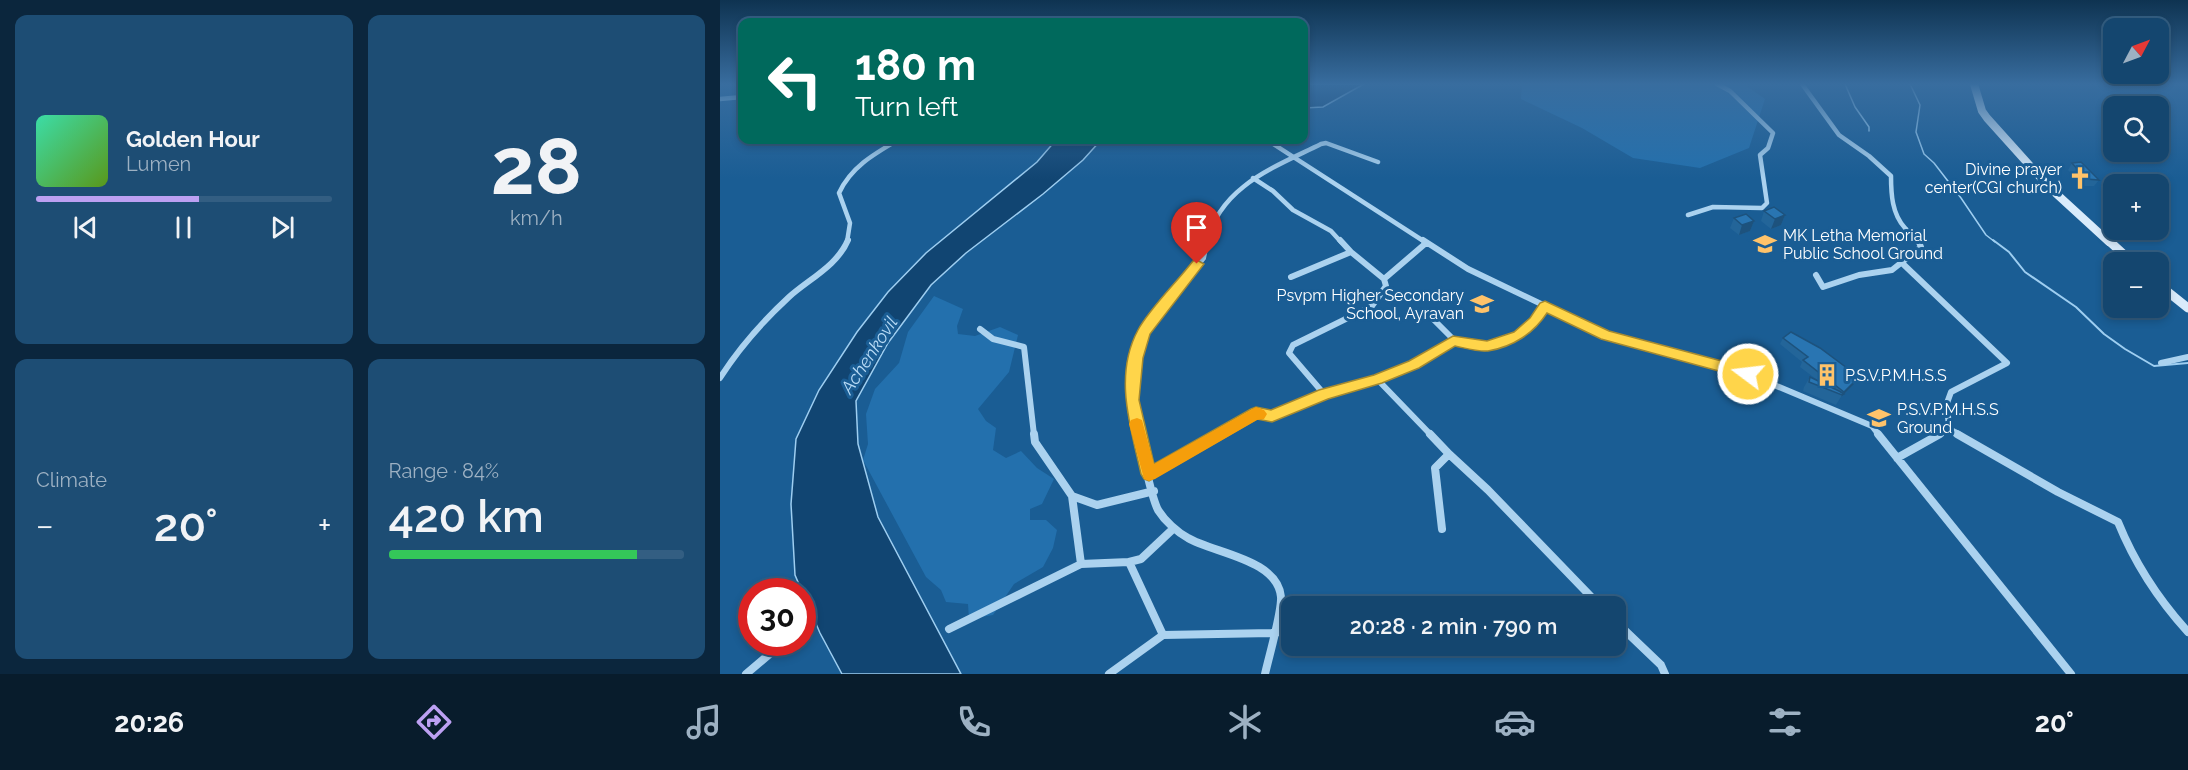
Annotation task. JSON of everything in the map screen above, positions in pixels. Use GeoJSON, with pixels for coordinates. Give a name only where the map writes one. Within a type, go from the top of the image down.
{"type":"FeatureCollection","features":[{"type":"Feature","properties":{"kind":"main road"},"geometry":{"type":"LineString","coordinates":[[1986,115],[2050,188],[2121,252]]}},
{"type":"Feature","properties":{"kind":"main road"},"geometry":{"type":"LineString","coordinates":[[2169,293],[2188,308]]}},
{"type":"Feature","properties":{"kind":"street"},"geometry":{"type":"LineString","coordinates":[[1688,215],[1713,207],[1762,208],[1767,203],[1760,155],[1768,148],[1773,133],[1755,115]]}},
{"type":"Feature","properties":{"kind":"street"},"geometry":{"type":"LineString","coordinates":[[1816,275],[1823,287],[1859,275],[1892,270],[1921,247],[1920,242],[1903,227],[1894,212],[1891,176],[1869,156],[1839,135],[1825,115]]}},
{"type":"Feature","properties":{"kind":"street"},"geometry":{"type":"LineString","coordinates":[[1265,674],[1276,633],[1281,598],[1272,578],[1238,556],[1189,539],[1174,528],[1158,508],[1131,400],[1132,376],[1144,332],[1203,258],[1209,228],[1242,186],[1252,178],[1293,157],[1326,143],[1378,162]]}},
{"type":"Feature","properties":{"kind":"street"},"geometry":{"type":"LineString","coordinates":[[720,378],[764,322],[791,296],[822,273],[840,251],[850,235],[851,225],[839,193],[841,185],[852,172],[891,144]]}},
{"type":"Feature","properties":{"kind":"street"},"geometry":{"type":"LineString","coordinates":[[1273,144],[1468,270],[1606,335],[1748,374],[1872,426],[2071,674]]}},
{"type":"Feature","properties":{"kind":"street"},"geometry":{"type":"LineString","coordinates":[[1252,178],[1273,190],[1293,210],[1331,231],[1351,252],[1384,279],[1386,286],[1372,306],[1293,345],[1289,352],[1324,394]]}},
{"type":"Feature","properties":{"kind":"street"},"geometry":{"type":"LineString","coordinates":[[1384,279],[1426,243]]}},
{"type":"Feature","properties":{"kind":"street"},"geometry":{"type":"LineString","coordinates":[[1291,277],[1351,252]]}},
{"type":"Feature","properties":{"kind":"street"},"geometry":{"type":"LineString","coordinates":[[1902,262],[2007,363],[1951,392],[1947,403],[1949,429]]}},
{"type":"Feature","properties":{"kind":"street"},"geometry":{"type":"LineString","coordinates":[[1425,311],[1455,341],[1487,346],[1519,335],[1535,321],[1545,306]]}},
{"type":"Feature","properties":{"kind":"street"},"geometry":{"type":"LineString","coordinates":[[980,329],[993,339],[1024,347],[1035,442],[1072,496],[1081,564]]}},
{"type":"Feature","properties":{"kind":"street"},"geometry":{"type":"LineString","coordinates":[[1149,474],[1256,413],[1272,416],[1324,394],[1377,379],[1414,364],[1455,341]]}},
{"type":"Feature","properties":{"kind":"street"},"geometry":{"type":"LineString","coordinates":[[2161,363],[2188,357]]}},
{"type":"Feature","properties":{"kind":"street"},"geometry":{"type":"LineString","coordinates":[[1377,379],[1590,596]]}},
{"type":"Feature","properties":{"kind":"street"},"geometry":{"type":"LineString","coordinates":[[1897,458],[1949,429]]}},
{"type":"Feature","properties":{"kind":"street"},"geometry":{"type":"LineString","coordinates":[[1949,429],[2058,492],[2118,522],[2133,559],[2148,578],[2162,604],[2188,632]]}},
{"type":"Feature","properties":{"kind":"street"},"geometry":{"type":"LineString","coordinates":[[1442,529],[1435,468],[1449,453]]}},
{"type":"Feature","properties":{"kind":"street"},"geometry":{"type":"LineString","coordinates":[[1072,496],[1097,505],[1154,491]]}},
{"type":"Feature","properties":{"kind":"street"},"geometry":{"type":"LineString","coordinates":[[949,629],[1081,564],[1129,562],[1141,559],[1174,528]]}},
{"type":"Feature","properties":{"kind":"street"},"geometry":{"type":"LineString","coordinates":[[1129,562],[1163,635]]}},
{"type":"Feature","properties":{"kind":"street"},"geometry":{"type":"LineString","coordinates":[[1626,632],[1661,665],[1665,674]]}},
{"type":"Feature","properties":{"kind":"street"},"geometry":{"type":"LineString","coordinates":[[1109,674],[1163,635],[1276,633]]}},
{"type":"Feature","properties":{"kind":"street"},"geometry":{"type":"LineString","coordinates":[[746,674],[767,656]]}},
{"type":"Feature","properties":{"kind":"shaded area"},"geometry":{"type":"Polygon","coordinates":[[[1556,115],[1760,115],[1749,148],[1700,168],[1633,158],[1556,115]]]}},
{"type":"Feature","properties":{"kind":"shaded area"},"geometry":{"type":"Polygon","coordinates":[[[934,296],[963,309],[957,326],[958,334],[975,336],[1000,327],[1018,335],[1009,372],[978,409],[986,421],[996,428],[993,450],[1006,458],[1021,451],[1037,468],[1054,479],[1042,504],[1030,509],[1030,520],[1046,520],[1057,530],[1053,548],[1043,567],[1014,584],[993,615],[969,619],[968,604],[946,602],[941,590],[926,577],[863,460],[868,444],[866,414],[875,389],[899,363],[908,332],[934,296]]]}},
{"type":"Feature","properties":{"kind":"water","name":"Achenkovil"},"geometry":{"type":"Polygon","coordinates":[[[1053,144],[1097,144],[1083,160],[1043,194],[966,253],[931,285],[888,343],[856,401],[858,444],[878,517],[961,674],[842,674],[816,624],[816,578],[796,578],[795,575],[791,504],[796,439],[819,390],[857,332],[888,292],[926,253],[1037,162],[1053,144]]]}},
{"type":"Feature","properties":{"kind":"building"},"geometry":{"type":"Polygon","coordinates":[[[2081,162],[2099,180],[2086,179],[2072,163],[2081,162]]]}},
{"type":"Feature","properties":{"kind":"building"},"geometry":{"type":"Polygon","coordinates":[[[1774,207],[1785,215],[1775,219],[1764,211],[1774,207]]]}},
{"type":"Feature","properties":{"kind":"building"},"geometry":{"type":"Polygon","coordinates":[[[1746,214],[1754,221],[1742,225],[1734,218],[1746,214]]]}},
{"type":"Feature","properties":{"kind":"building"},"geometry":{"type":"Polygon","coordinates":[[[1791,332],[1820,348],[1859,377],[1844,392],[1803,360],[1808,357],[1783,338],[1791,332]]]}},
{"type":"Feature","properties":{"kind":"building"},"geometry":{"type":"Polygon","coordinates":[[[1810,377],[1844,394],[1809,382],[1810,377]]]}},
{"type":"Feature","properties":{"kind":"waterway"},"geometry":{"type":"LineString","coordinates":[[1861,115],[1869,127],[1869,131]]}},
{"type":"Feature","properties":{"kind":"waterway"},"geometry":{"type":"LineString","coordinates":[[1918,115],[1916,132],[1924,154],[1934,163],[1961,198],[1986,235],[1995,242]]}},
{"type":"Feature","properties":{"kind":"waterway"},"geometry":{"type":"LineString","coordinates":[[1993,240],[2009,252],[2025,272],[2076,307],[2104,334],[2125,349],[2154,366],[2188,363]]}},
{"type":"Feature","properties":{"kind":"slow traffic"},"geometry":{"type":"LineString","coordinates":[[1137,424],[1149,474],[1256,413],[1259,414]]}},
{"type":"Feature","properties":{"kind":"place","name":"Divine prayer center(CGI church)"},"geometry":{"type":"Point","coordinates":[2080,178]}},
{"type":"Feature","properties":{"kind":"place","name":"MK Letha Memorial Public School Ground"},"geometry":{"type":"Point","coordinates":[1765,244]}},
{"type":"Feature","properties":{"kind":"place","name":"Psvpm Higher Secondary School, Ayravan"},"geometry":{"type":"Point","coordinates":[1482,304]}},
{"type":"Feature","properties":{"kind":"place","name":"P.S.V.P.M.H.S.S"},"geometry":{"type":"Point","coordinates":[1827,375]}},
{"type":"Feature","properties":{"kind":"place","name":"P.S.V.P.M.H.S.S Ground"},"geometry":{"type":"Point","coordinates":[1879,418]}},
{"type":"Feature","properties":{"kind":"route"},"geometry":{"type":"LineString","coordinates":[[1197,264],[1155,315],[1144,332],[1136,358],[1132,376],[1131,400],[1149,474],[1256,413],[1272,416],[1324,394],[1377,379],[1414,364],[1453,341],[1487,346],[1519,335],[1535,321],[1545,306],[1606,335],[1748,374]]}}]}
